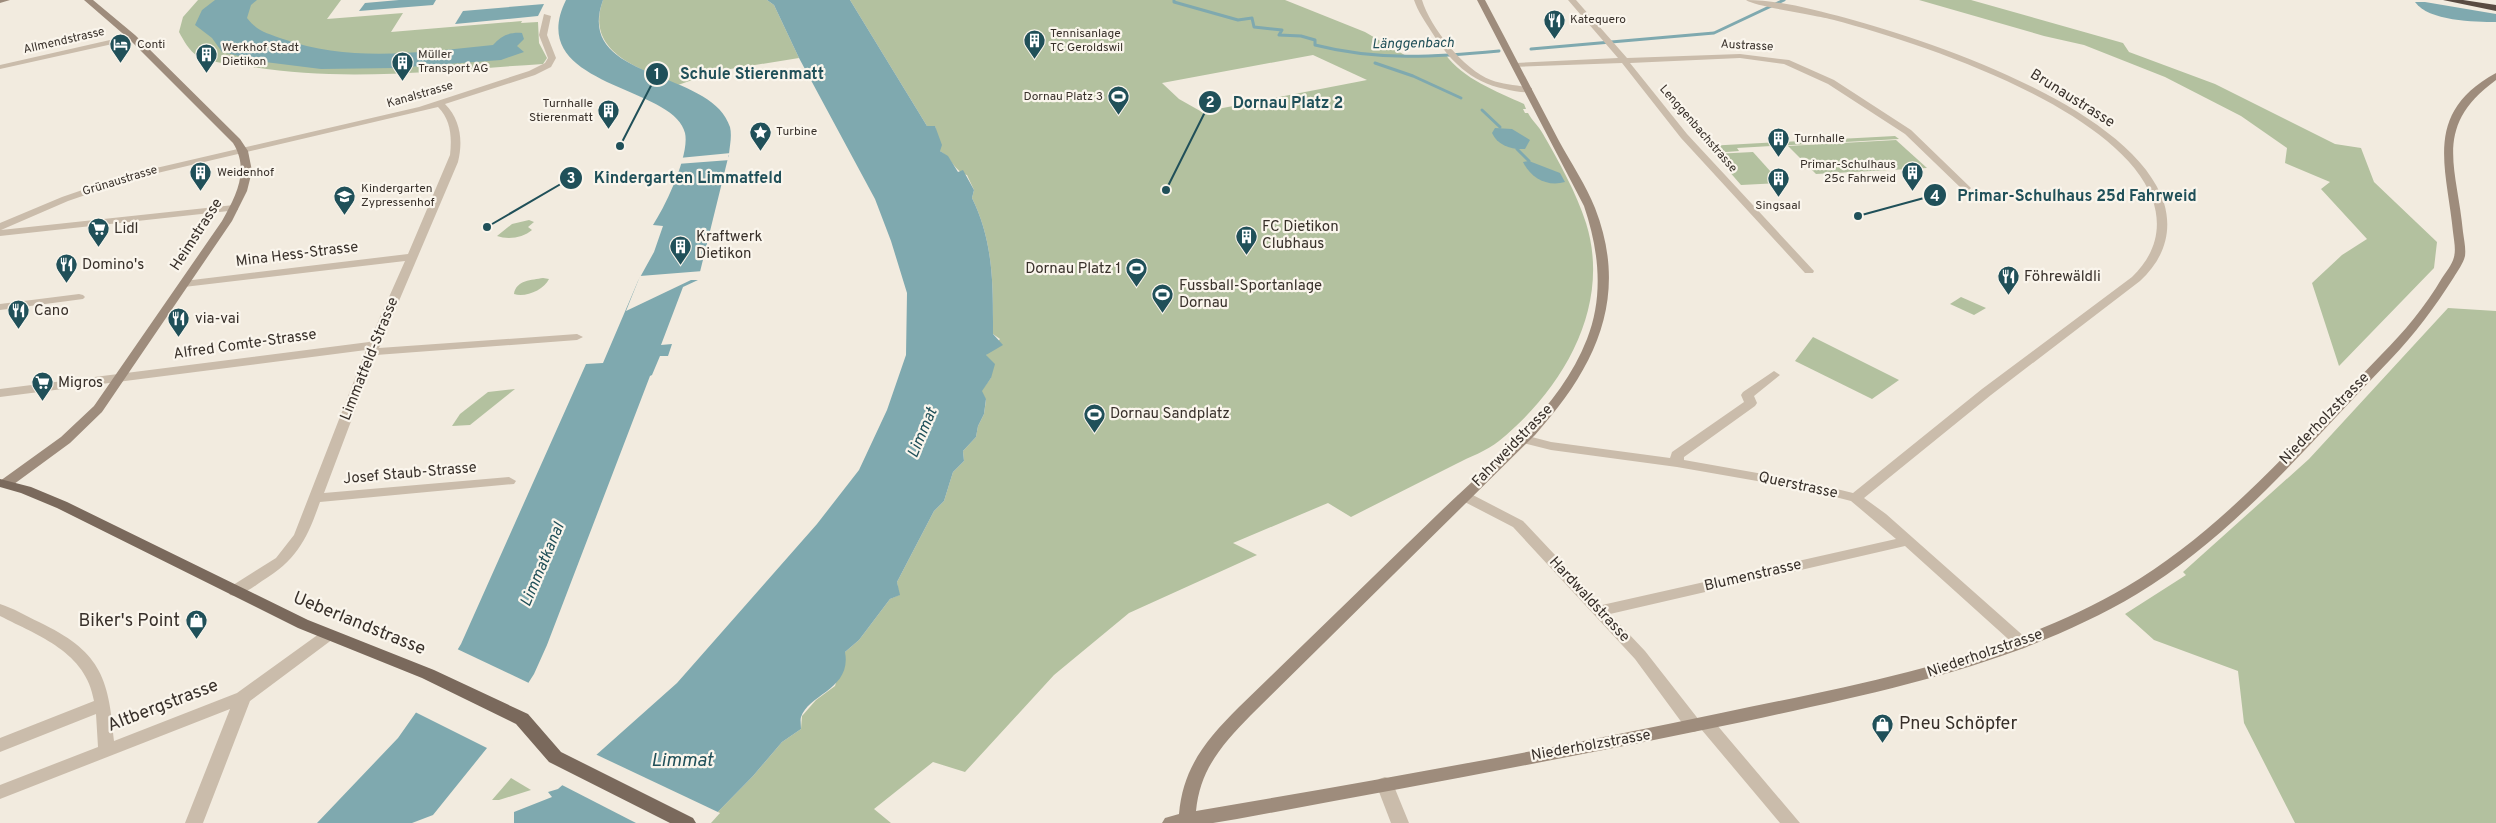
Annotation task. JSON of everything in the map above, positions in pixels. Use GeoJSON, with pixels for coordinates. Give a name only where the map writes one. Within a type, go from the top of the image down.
{"type":"FeatureCollection","features":[{"type":"Feature","properties":{"kind":"highway"},"geometry":{"type":"LineString","coordinates":[[2447,0],[2496,8]]}},
{"type":"Feature","properties":{"kind":"highway"},"geometry":{"type":"LineString","coordinates":[[2470,0],[2496,4]]}},
{"type":"Feature","properties":{"kind":"main road","name":"Ueberlandstrasse"},"geometry":{"type":"LineString","coordinates":[[2,483],[62,505],[328,635],[428,674],[522,719],[546,750],[555,757],[687,823]]}},
{"type":"Feature","properties":{"kind":"street"},"geometry":{"type":"LineString","coordinates":[[0,2],[6,0]]}},
{"type":"Feature","properties":{"kind":"street"},"geometry":{"type":"LineString","coordinates":[[88,0],[132,37],[236,141],[244,152]]}},
{"type":"Feature","properties":{"kind":"street"},"geometry":{"type":"LineString","coordinates":[[1418,0],[1450,55],[1471,72],[1494,86],[1528,90]]}},
{"type":"Feature","properties":{"kind":"street","name":"Fahrweidstrasse"},"geometry":{"type":"LineString","coordinates":[[1179,822],[1200,766],[1212,747],[1291,666],[1524,439],[1566,390],[1586,356],[1601,308],[1604,282],[1600,243],[1589,206],[1481,0]]}},
{"type":"Feature","properties":{"kind":"street","name":"Lenggenbachstrasse"},"geometry":{"type":"LineString","coordinates":[[1572,0],[1684,136],[1809,271]]}},
{"type":"Feature","properties":{"kind":"street","name":"Brunaustrasse"},"geometry":{"type":"LineString","coordinates":[[1750,0],[1785,6],[1881,30],[1950,54],[2014,81],[2053,102],[2084,120],[2130,155],[2148,178],[2158,200],[2164,223],[2160,244],[2152,261],[2136,280],[2025,362],[1856,498]]}},
{"type":"Feature","properties":{"kind":"street","name":"Kanalstrasse"},"geometry":{"type":"LineString","coordinates":[[244,152],[440,104],[532,73],[548,64],[552,58],[543,35],[547,16]]}},
{"type":"Feature","properties":{"kind":"street","name":"Allmendstrasse"},"geometry":{"type":"LineString","coordinates":[[0,67],[132,37]]}},
{"type":"Feature","properties":{"kind":"street","name":"Austrasse"},"geometry":{"type":"LineString","coordinates":[[1516,65],[1740,56],[1786,62],[1844,90],[1908,132],[1966,188]]}},
{"type":"Feature","properties":{"kind":"street","name":"Niederholzstrasse"},"geometry":{"type":"LineString","coordinates":[[1179,822],[1699,724],[1896,683],[1957,666],[2022,643],[2081,618],[2134,590],[2202,539],[2256,489],[2354,390],[2435,302],[2459,256],[2458,219],[2449,176],[2448,143],[2450,133],[2455,116],[2466,101],[2496,76]]}},
{"type":"Feature","properties":{"kind":"street","name":"Limmatfeld-Strasse"},"geometry":{"type":"LineString","coordinates":[[235,591],[273,568],[289,555],[301,535],[373,348],[442,190],[456,150],[456,138],[448,111],[440,104]]}},
{"type":"Feature","properties":{"kind":"street","name":"Heimstrasse"},"geometry":{"type":"LineString","coordinates":[[2,483],[49,454],[75,433],[98,409],[234,208],[247,174],[244,152]]}},
{"type":"Feature","properties":{"kind":"street","name":"Grünaustrasse"},"geometry":{"type":"LineString","coordinates":[[0,227],[65,198],[114,182],[162,168],[244,152]]}},
{"type":"Feature","properties":{"kind":"street"},"geometry":{"type":"LineString","coordinates":[[0,233],[234,208]]}},
{"type":"Feature","properties":{"kind":"street","name":"Mina Hess-Strasse"},"geometry":{"type":"LineString","coordinates":[[184,284],[413,257]]}},
{"type":"Feature","properties":{"kind":"street"},"geometry":{"type":"LineString","coordinates":[[0,306],[79,297]]}},
{"type":"Feature","properties":{"kind":"street","name":"Alfred Comte-Strasse"},"geometry":{"type":"LineString","coordinates":[[120,378],[373,348],[576,337]]}},
{"type":"Feature","properties":{"kind":"street"},"geometry":{"type":"LineString","coordinates":[[1677,463],[1678,455],[1752,403],[1747,395],[1774,375]]}},
{"type":"Feature","properties":{"kind":"street"},"geometry":{"type":"LineString","coordinates":[[0,393],[120,378]]}},
{"type":"Feature","properties":{"kind":"street","name":"Querstrasse"},"geometry":{"type":"LineString","coordinates":[[1524,439],[1551,446],[1677,463],[1808,486],[1856,498],[2022,643]]}},
{"type":"Feature","properties":{"kind":"street","name":"Josef Staub-Strasse"},"geometry":{"type":"LineString","coordinates":[[314,498],[509,481]]}},
{"type":"Feature","properties":{"kind":"street","name":"Hardwaldstrasse"},"geometry":{"type":"LineString","coordinates":[[1464,496],[1518,524],[1640,655],[1699,724],[1791,823]]}},
{"type":"Feature","properties":{"kind":"street","name":"Blumenstrasse"},"geometry":{"type":"LineString","coordinates":[[1599,611],[1907,541]]}},
{"type":"Feature","properties":{"kind":"street"},"geometry":{"type":"LineString","coordinates":[[0,609],[46,634],[59,638],[72,647],[82,658],[98,685],[106,749]]}},
{"type":"Feature","properties":{"kind":"street","name":"Altbergstrasse"},"geometry":{"type":"LineString","coordinates":[[0,792],[243,697],[328,635]]}},
{"type":"Feature","properties":{"kind":"street"},"geometry":{"type":"LineString","coordinates":[[191,822],[243,697]]}},
{"type":"Feature","properties":{"kind":"street"},"geometry":{"type":"LineString","coordinates":[[0,745],[101,705]]}},
{"type":"Feature","properties":{"kind":"street"},"geometry":{"type":"LineString","coordinates":[[1385,784],[1400,823]]}},
{"type":"Feature","properties":{"kind":"green space"},"geometry":{"type":"Polygon","coordinates":[[[198,0],[341,0],[327,19],[403,13],[391,32],[522,21],[521,23],[538,22],[539,43],[547,58],[543,64],[394,74],[320,74],[222,63],[195,54],[187,46],[179,32],[183,17],[198,0]]]}},
{"type":"Feature","properties":{"kind":"green space"},"geometry":{"type":"Polygon","coordinates":[[[603,0],[767,0],[774,5],[799,58],[718,71],[678,85],[633,65],[608,46],[601,33],[599,18],[603,0]]]}},
{"type":"Feature","properties":{"kind":"green space"},"geometry":{"type":"Polygon","coordinates":[[[850,0],[1285,0],[1365,32],[1408,57],[1445,54],[1461,71],[1491,89],[1524,104],[1526,109],[1523,109],[1525,113],[1528,113],[1541,131],[1561,166],[1586,223],[1592,254],[1592,285],[1587,315],[1576,344],[1562,371],[1543,397],[1522,420],[1494,445],[1351,517],[1328,503],[1233,543],[1257,555],[1129,613],[1054,675],[965,772],[933,762],[874,809],[891,823],[707,823],[753,776],[782,742],[801,729],[802,716],[816,700],[835,686],[845,652],[859,640],[890,599],[899,595],[897,582],[934,511],[944,501],[953,472],[964,461],[963,451],[976,437],[978,426],[984,414],[986,400],[981,391],[991,378],[986,355],[1000,339],[993,334],[991,265],[985,231],[972,198],[974,190],[967,175],[959,171],[940,151],[935,126],[927,126],[850,0]],[[1313,55],[1162,83],[1179,99],[1202,112],[1367,80],[1313,55]]]}},
{"type":"Feature","properties":{"kind":"green space"},"geometry":{"type":"Polygon","coordinates":[[[1919,0],[1971,0],[2123,43],[2129,52],[2215,84],[2335,144],[2361,148],[2374,182],[2437,242],[2434,268],[2339,366],[2312,283],[2342,255],[2367,239],[2321,189],[2330,182],[2285,163],[2287,148],[2241,116],[2165,77],[2084,45],[2044,36],[1919,0]]]}},
{"type":"Feature","properties":{"kind":"green space"},"geometry":{"type":"Polygon","coordinates":[[[1895,136],[1899,139],[1737,148],[1739,151],[1713,153],[1707,146],[1895,136]]]}},
{"type":"Feature","properties":{"kind":"green space"},"geometry":{"type":"Polygon","coordinates":[[[1896,140],[1927,168],[1816,174],[1788,146],[1896,140]]]}},
{"type":"Feature","properties":{"kind":"green space"},"geometry":{"type":"Polygon","coordinates":[[[1753,152],[1781,183],[1741,185],[1714,154],[1753,152]]]}},
{"type":"Feature","properties":{"kind":"green space"},"geometry":{"type":"Polygon","coordinates":[[[529,220],[534,222],[528,227],[532,230],[524,235],[511,238],[497,236],[512,224],[529,220]]]}},
{"type":"Feature","properties":{"kind":"green space"},"geometry":{"type":"Polygon","coordinates":[[[543,278],[549,279],[539,290],[523,295],[514,294],[515,289],[521,283],[543,278]]]}},
{"type":"Feature","properties":{"kind":"green space"},"geometry":{"type":"Polygon","coordinates":[[[1961,297],[1986,308],[1974,315],[1950,304],[1961,297]]]}},
{"type":"Feature","properties":{"kind":"green space"},"geometry":{"type":"Polygon","coordinates":[[[2448,308],[2496,311],[2496,823],[2295,823],[2244,723],[2238,671],[2154,640],[2125,614],[2186,575],[2183,572],[2309,459],[2448,308]]]}},
{"type":"Feature","properties":{"kind":"green space"},"geometry":{"type":"Polygon","coordinates":[[[1813,337],[1899,380],[1872,399],[1795,361],[1813,337]]]}},
{"type":"Feature","properties":{"kind":"green space"},"geometry":{"type":"Polygon","coordinates":[[[515,389],[470,425],[452,426],[460,414],[488,392],[515,389]]]}},
{"type":"Feature","properties":{"kind":"green space"},"geometry":{"type":"Polygon","coordinates":[[[511,778],[531,790],[499,800],[492,800],[511,778]]]}},
{"type":"Feature","properties":{"kind":"water"},"geometry":{"type":"Polygon","coordinates":[[[215,0],[257,0],[251,5],[247,18],[259,29],[283,39],[335,51],[387,54],[413,53],[493,45],[506,35],[522,33],[524,39],[517,46],[524,52],[501,60],[394,68],[321,69],[265,62],[222,52],[212,38],[195,25],[202,10],[215,0]]]}},
{"type":"Feature","properties":{"kind":"water"},"geometry":{"type":"Polygon","coordinates":[[[399,0],[436,0],[433,5],[359,11],[365,3],[399,0]]]}},
{"type":"Feature","properties":{"kind":"water","name":"Limmatkanal"},"geometry":{"type":"Polygon","coordinates":[[[566,0],[603,0],[599,27],[608,46],[625,61],[698,94],[718,108],[730,127],[729,154],[698,280],[683,287],[661,345],[672,344],[668,356],[660,356],[650,376],[547,645],[534,674],[487,748],[433,815],[412,823],[317,823],[398,738],[441,677],[461,644],[586,364],[603,363],[638,281],[654,252],[663,226],[653,225],[670,194],[680,167],[686,143],[685,133],[675,117],[656,104],[582,68],[565,51],[558,29],[566,0]]]}},
{"type":"Feature","properties":{"kind":"water","name":"Limmat"},"geometry":{"type":"Polygon","coordinates":[[[767,0],[850,0],[927,126],[935,126],[942,145],[940,151],[948,156],[958,172],[963,170],[974,190],[972,198],[985,231],[991,265],[993,334],[1003,345],[986,355],[995,364],[991,378],[982,391],[986,399],[984,414],[978,426],[976,437],[963,451],[964,461],[953,472],[944,501],[934,511],[897,582],[900,595],[890,599],[859,640],[845,652],[845,664],[842,675],[829,690],[805,709],[801,718],[801,729],[782,742],[753,776],[707,823],[514,823],[514,812],[552,797],[548,792],[558,789],[677,683],[817,524],[859,470],[887,410],[906,355],[907,293],[891,241],[875,199],[799,58],[774,5],[767,0]]]}},
{"type":"Feature","properties":{"kind":"water"},"geometry":{"type":"Polygon","coordinates":[[[2415,2],[2496,14],[2496,22],[2465,21],[2441,17],[2421,8],[2415,2]]]}},
{"type":"Feature","properties":{"kind":"water"},"geometry":{"type":"Polygon","coordinates":[[[544,4],[538,16],[455,24],[463,11],[544,4]]]}},
{"type":"Feature","properties":{"kind":"water"},"geometry":{"type":"Polygon","coordinates":[[[1495,128],[1512,129],[1530,140],[1525,149],[1510,148],[1501,144],[1494,137],[1492,133],[1495,128]]]}},
{"type":"Feature","properties":{"kind":"water"},"geometry":{"type":"Polygon","coordinates":[[[1529,161],[1560,173],[1565,182],[1552,183],[1540,180],[1526,168],[1523,162],[1529,161]]]}},
{"type":"Feature","properties":{"kind":"pier"},"geometry":{"type":"Polygon","coordinates":[[[731,153],[728,156],[730,160],[677,164],[679,158],[731,153]]]}},
{"type":"Feature","properties":{"kind":"pier"},"geometry":{"type":"Polygon","coordinates":[[[703,271],[700,280],[691,280],[626,311],[640,276],[703,271]]]}},
{"type":"Feature","properties":{"kind":"pier"},"geometry":{"type":"Polygon","coordinates":[[[455,648],[531,684],[489,749],[415,712],[455,648]]]}},
{"type":"Feature","properties":{"kind":"pier"},"geometry":{"type":"Polygon","coordinates":[[[595,754],[720,813],[711,823],[636,823],[560,784],[595,754]]]}},
{"type":"Feature","properties":{"kind":"waterway","name":"Länggenbach"},"geometry":{"type":"LineString","coordinates":[[1174,0],[1174,2],[1238,20],[1252,18],[1254,27],[1282,30],[1279,35],[1301,36],[1315,40],[1315,45],[1361,54],[1429,56],[1499,51]]}},
{"type":"Feature","properties":{"kind":"waterway","name":"Länggenbach"},"geometry":{"type":"LineString","coordinates":[[1531,49],[1714,33],[1784,0]]}},
{"type":"Feature","properties":{"kind":"waterway"},"geometry":{"type":"LineString","coordinates":[[1375,63],[1413,76],[1461,98]]}},
{"type":"Feature","properties":{"kind":"waterway"},"geometry":{"type":"LineString","coordinates":[[1482,110],[1500,127]]}},
{"type":"Feature","properties":{"kind":"waterway"},"geometry":{"type":"LineString","coordinates":[[1517,149],[1529,161]]}},
{"type":"Feature","properties":{"kind":"place","name":"Katequero"},"geometry":{"type":"Point","coordinates":[1554,39]}},
{"type":"Feature","properties":{"kind":"place","name":"Tennisanlage TC Geroldswil"},"geometry":{"type":"Point","coordinates":[1034,60]}},
{"type":"Feature","properties":{"kind":"place","name":"Conti"},"geometry":{"type":"Point","coordinates":[121,64]}},
{"type":"Feature","properties":{"kind":"place","name":"Werkhof Stadt Dietikon"},"geometry":{"type":"Point","coordinates":[206,74]}},
{"type":"Feature","properties":{"kind":"place","name":"Müller Transport AG"},"geometry":{"type":"Point","coordinates":[402,81]}},
{"type":"Feature","properties":{"kind":"place","name":"Dornau Platz 3"},"geometry":{"type":"Point","coordinates":[1119,116]}},
{"type":"Feature","properties":{"kind":"place","name":"Turnhalle Stierenmatt"},"geometry":{"type":"Point","coordinates":[609,130]}},
{"type":"Feature","properties":{"kind":"place","name":"Schule Stierenmatt"},"geometry":{"type":"Point","coordinates":[620,146]}},
{"type":"Feature","properties":{"kind":"place","name":"Turbine"},"geometry":{"type":"Point","coordinates":[760,151]}},
{"type":"Feature","properties":{"kind":"place","name":"Turnhalle"},"geometry":{"type":"Point","coordinates":[1778,158]}},
{"type":"Feature","properties":{"kind":"place","name":"Dornau Platz 2"},"geometry":{"type":"Point","coordinates":[1166,190]}},
{"type":"Feature","properties":{"kind":"place","name":"Primar-Schulhaus 25c Fahrweid"},"geometry":{"type":"Point","coordinates":[1912,191]}},
{"type":"Feature","properties":{"kind":"place","name":"Weidenhof"},"geometry":{"type":"Point","coordinates":[201,192]}},
{"type":"Feature","properties":{"kind":"place","name":"Singsaal"},"geometry":{"type":"Point","coordinates":[1778,198]}},
{"type":"Feature","properties":{"kind":"place","name":"Kindergarten Zypressenhof"},"geometry":{"type":"Point","coordinates":[345,215]}},
{"type":"Feature","properties":{"kind":"place","name":"Primar-Schulhaus 25d Fahrweid"},"geometry":{"type":"Point","coordinates":[1858,216]}},
{"type":"Feature","properties":{"kind":"place","name":"Kindergarten Limmatfeld"},"geometry":{"type":"Point","coordinates":[487,227]}},
{"type":"Feature","properties":{"kind":"place","name":"Lidl"},"geometry":{"type":"Point","coordinates":[98,248]}},
{"type":"Feature","properties":{"kind":"place","name":"FC Dietikon Clubhaus"},"geometry":{"type":"Point","coordinates":[1246,255]}},
{"type":"Feature","properties":{"kind":"place","name":"Kraftwerk Dietikon"},"geometry":{"type":"Point","coordinates":[680,265]}},
{"type":"Feature","properties":{"kind":"place","name":"Domino's"},"geometry":{"type":"Point","coordinates":[66,284]}},
{"type":"Feature","properties":{"kind":"place","name":"Dornau Platz 1"},"geometry":{"type":"Point","coordinates":[1137,288]}},
{"type":"Feature","properties":{"kind":"place","name":"Föhrewäldli"},"geometry":{"type":"Point","coordinates":[2008,296]}},
{"type":"Feature","properties":{"kind":"place","name":"Fussball-Sportanlage Dornau"},"geometry":{"type":"Point","coordinates":[1163,314]}},
{"type":"Feature","properties":{"kind":"place","name":"Cano"},"geometry":{"type":"Point","coordinates":[18,330]}},
{"type":"Feature","properties":{"kind":"place","name":"via-vai"},"geometry":{"type":"Point","coordinates":[179,338]}},
{"type":"Feature","properties":{"kind":"place","name":"Migros"},"geometry":{"type":"Point","coordinates":[42,402]}},
{"type":"Feature","properties":{"kind":"place","name":"Dornau Sandplatz"},"geometry":{"type":"Point","coordinates":[1094,433]}},
{"type":"Feature","properties":{"kind":"place","name":"Biker's Point"},"geometry":{"type":"Point","coordinates":[196,640]}},
{"type":"Feature","properties":{"kind":"place","name":"Pneu Schöpfer"},"geometry":{"type":"Point","coordinates":[1883,743]}}]}
